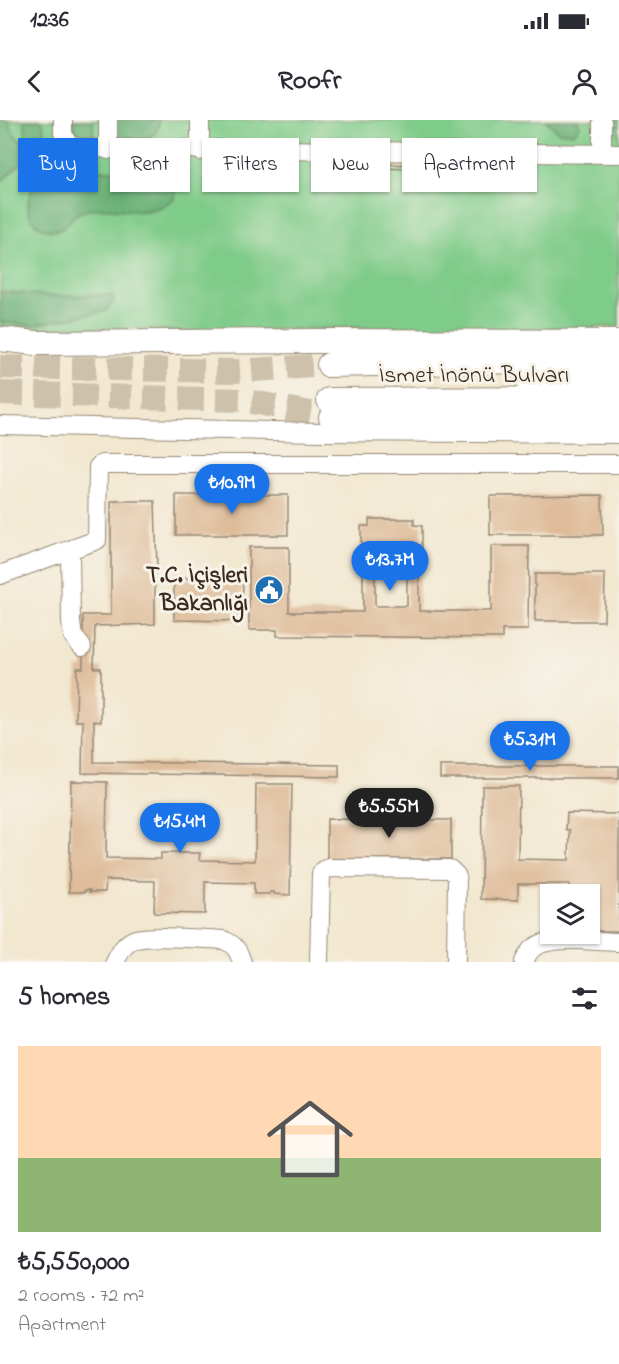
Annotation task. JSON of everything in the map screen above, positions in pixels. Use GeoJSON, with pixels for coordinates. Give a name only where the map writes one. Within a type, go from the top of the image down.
{"type":"FeatureCollection","features":[{"type":"Feature","properties":{"kind":"main road"},"geometry":{"type":"LineString","coordinates":[[0,339],[36,343],[314,340],[619,342]]}},
{"type":"Feature","properties":{"kind":"main road","name":"İsmet İnönü Bulvarı"},"geometry":{"type":"LineString","coordinates":[[619,359],[329,370],[619,377]]}},
{"type":"Feature","properties":{"kind":"main road","name":"İsmet İnönü Bulvarı"},"geometry":{"type":"LineString","coordinates":[[619,399],[330,409],[619,418]]}},
{"type":"Feature","properties":{"kind":"lane"},"geometry":{"type":"LineString","coordinates":[[63,120],[63,133],[69,145],[108,150],[611,154],[602,121]]}},
{"type":"Feature","properties":{"kind":"lane"},"geometry":{"type":"LineString","coordinates":[[108,120],[108,150]]}},
{"type":"Feature","properties":{"kind":"lane"},"geometry":{"type":"LineString","coordinates":[[200,120],[200,151]]}},
{"type":"Feature","properties":{"kind":"lane"},"geometry":{"type":"LineString","coordinates":[[0,425],[308,432],[619,434]]}},
{"type":"Feature","properties":{"kind":"lane"},"geometry":{"type":"LineString","coordinates":[[0,575],[97,540],[98,467],[102,464],[619,464]]}},
{"type":"Feature","properties":{"kind":"lane"},"geometry":{"type":"LineString","coordinates":[[70,550],[71,623],[73,636],[82,647]]}},
{"type":"Feature","properties":{"kind":"lane"},"geometry":{"type":"LineString","coordinates":[[319,962],[321,874],[329,868],[450,869],[457,876],[456,962]]}},
{"type":"Feature","properties":{"kind":"lane"},"geometry":{"type":"LineString","coordinates":[[115,962],[124,946],[134,940],[147,938],[224,940],[233,944],[242,962]]}},
{"type":"Feature","properties":{"kind":"lane"},"geometry":{"type":"LineString","coordinates":[[524,962],[531,950],[541,943],[554,941],[619,942]]}},
{"type":"Feature","properties":{"kind":"green space"},"geometry":{"type":"Polygon","coordinates":[[[0,120],[619,120],[619,327],[437,331],[359,328],[182,332],[144,329],[0,327],[0,120]]]}},
{"type":"Feature","properties":{"kind":"green space"},"geometry":{"type":"Polygon","coordinates":[[[0,120],[8,120],[18,138],[18,166],[0,183],[0,120]]]}},
{"type":"Feature","properties":{"kind":"green space"},"geometry":{"type":"Polygon","coordinates":[[[24,120],[42,120],[46,138],[24,138],[26,136],[24,120]]]}},
{"type":"Feature","properties":{"kind":"green space"},"geometry":{"type":"Polygon","coordinates":[[[73,120],[93,120],[93,138],[78,135],[73,128],[73,120]]]}},
{"type":"Feature","properties":{"kind":"green space"},"geometry":{"type":"Polygon","coordinates":[[[111,120],[159,120],[158,128],[148,137],[111,138],[111,120]]]}},
{"type":"Feature","properties":{"kind":"green space"},"geometry":{"type":"Polygon","coordinates":[[[545,120],[577,120],[580,126],[574,134],[559,132],[545,120]]]}},
{"type":"Feature","properties":{"kind":"green space"},"geometry":{"type":"Polygon","coordinates":[[[98,170],[110,170],[110,192],[175,192],[174,199],[153,210],[104,208],[87,210],[76,214],[66,226],[52,231],[41,228],[32,220],[28,209],[31,192],[98,192],[98,170]]]}},
{"type":"Feature","properties":{"kind":"green space"},"geometry":{"type":"Polygon","coordinates":[[[0,291],[52,296],[113,295],[114,301],[106,311],[33,325],[0,322],[0,291]]]}},
{"type":"Feature","properties":{"kind":"building"},"geometry":{"type":"Polygon","coordinates":[[[390,164],[402,165],[402,169],[390,168],[390,164]]]}},
{"type":"Feature","properties":{"kind":"building"},"geometry":{"type":"Polygon","coordinates":[[[176,495],[288,495],[288,535],[176,535],[176,495]]]}},
{"type":"Feature","properties":{"kind":"building"},"geometry":{"type":"Polygon","coordinates":[[[602,495],[603,535],[490,535],[490,496],[602,495]]]}},
{"type":"Feature","properties":{"kind":"building"},"geometry":{"type":"Polygon","coordinates":[[[111,501],[155,501],[157,570],[155,570],[155,624],[95,626],[94,668],[101,668],[101,722],[94,721],[94,762],[339,765],[339,777],[82,773],[83,721],[76,721],[77,668],[83,668],[83,615],[111,615],[111,501]]]}},
{"type":"Feature","properties":{"kind":"building","name":"T.C. İçişleri Bakanlığı"},"geometry":{"type":"Polygon","coordinates":[[[369,519],[414,519],[414,525],[422,526],[422,556],[419,556],[419,611],[491,611],[491,546],[529,546],[528,630],[502,630],[502,638],[277,636],[277,630],[249,630],[249,547],[289,547],[289,612],[363,612],[361,526],[369,526],[369,519]],[[407,573],[375,574],[375,606],[407,606],[407,573]]]}},
{"type":"Feature","properties":{"kind":"building"},"geometry":{"type":"Polygon","coordinates":[[[535,574],[605,574],[604,621],[535,621],[535,574]]]}},
{"type":"Feature","properties":{"kind":"building"},"geometry":{"type":"Polygon","coordinates":[[[174,578],[243,578],[242,621],[174,620],[174,578]]]}},
{"type":"Feature","properties":{"kind":"building"},"geometry":{"type":"Polygon","coordinates":[[[440,766],[619,766],[619,778],[440,778],[440,766]]]}},
{"type":"Feature","properties":{"kind":"building"},"geometry":{"type":"Polygon","coordinates":[[[71,781],[107,782],[106,858],[161,859],[161,853],[200,853],[199,860],[255,861],[256,784],[292,784],[290,895],[274,894],[274,892],[254,894],[254,883],[205,882],[205,914],[154,913],[155,881],[106,880],[105,892],[85,890],[85,892],[69,892],[71,781]]]}},
{"type":"Feature","properties":{"kind":"building"},"geometry":{"type":"Polygon","coordinates":[[[482,786],[519,786],[518,859],[569,860],[570,830],[566,830],[567,813],[619,814],[619,931],[600,931],[600,884],[518,884],[518,900],[481,899],[482,786]]]}},
{"type":"Feature","properties":{"kind":"building"},"geometry":{"type":"Polygon","coordinates":[[[327,819],[451,820],[451,859],[327,859],[327,819]]]}},
{"type":"Feature","properties":{"kind":"tunnel"},"geometry":{"type":"LineString","coordinates":[[0,367],[238,371],[329,365]]}},
{"type":"Feature","properties":{"kind":"tunnel"},"geometry":{"type":"LineString","coordinates":[[0,393],[242,400],[331,417]]}},
{"type":"Feature","properties":{"kind":"place","name":"T.C. İçişleri Bakanlığı"},"geometry":{"type":"Point","coordinates":[269,590]}}]}
